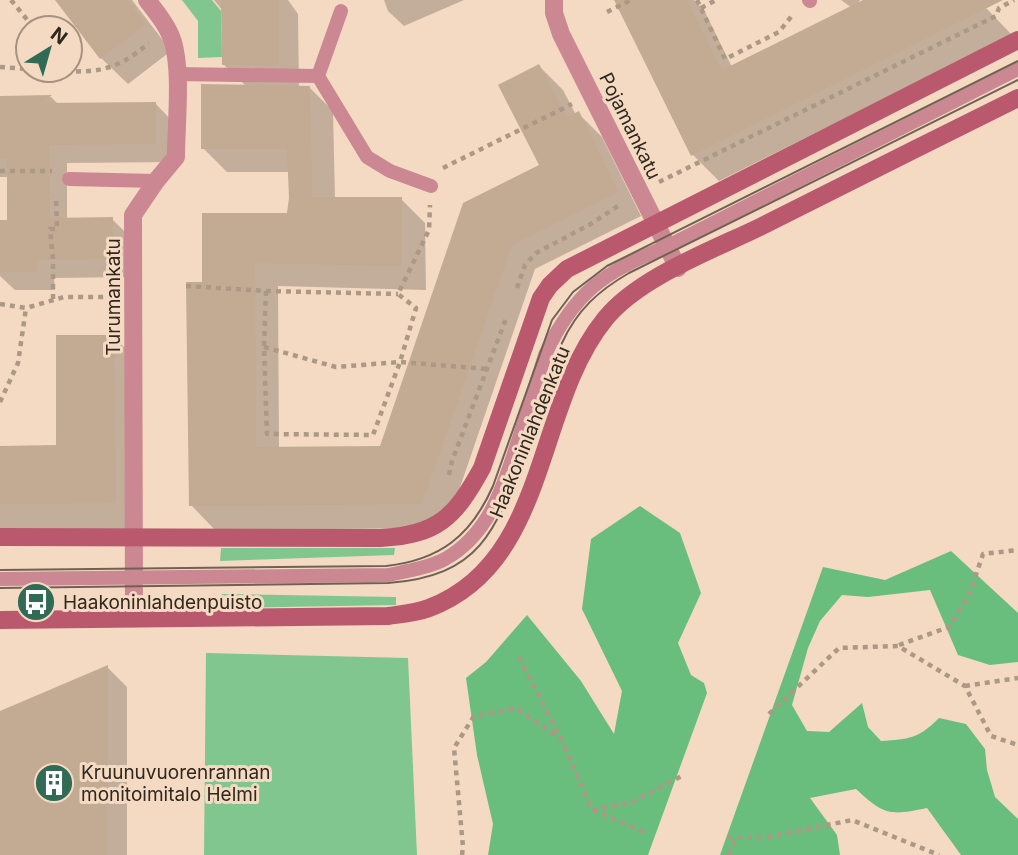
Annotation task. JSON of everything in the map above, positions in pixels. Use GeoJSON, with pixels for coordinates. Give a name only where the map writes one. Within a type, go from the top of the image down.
{"type":"FeatureCollection","features":[{"type":"Feature","properties":{"kind":"street","name":"Turumankatu"},"geometry":{"type":"LineString","coordinates":[[134,617],[133,215],[156,181],[176,158],[176,74],[173,44],[167,28],[147,0]]}},
{"type":"Feature","properties":{"kind":"street","name":"Pojamankatu"},"geometry":{"type":"LineString","coordinates":[[554,0],[554,13],[561,34],[678,268]]}},
{"type":"Feature","properties":{"kind":"street","name":"Haakoninlahdenkatu"},"geometry":{"type":"LineString","coordinates":[[0,537],[381,538],[404,537],[433,527],[454,511],[482,468],[541,298],[567,269],[1018,40]]}},
{"type":"Feature","properties":{"kind":"street","name":"Haakoninlahdenkatu"},"geometry":{"type":"LineString","coordinates":[[0,620],[388,616],[429,608],[465,588],[498,557],[510,538],[532,488],[578,360],[591,338],[621,301],[678,268],[1018,98]]}},
{"type":"Feature","properties":{"kind":"lane"},"geometry":{"type":"LineString","coordinates":[[318,76],[341,11]]}},
{"type":"Feature","properties":{"kind":"lane","name":"Haakoninlahdenkatu"},"geometry":{"type":"LineString","coordinates":[[0,579],[388,575],[444,560],[476,534],[495,503],[503,486],[545,355],[554,337],[583,296],[624,264],[666,247],[1018,69]]}},
{"type":"Feature","properties":{"kind":"lane"},"geometry":{"type":"LineString","coordinates":[[176,74],[318,76]]}},
{"type":"Feature","properties":{"kind":"lane"},"geometry":{"type":"LineString","coordinates":[[318,76],[367,157],[390,172],[432,186]]}},
{"type":"Feature","properties":{"kind":"lane"},"geometry":{"type":"LineString","coordinates":[[62,181],[156,181]]}},
{"type":"Feature","properties":{"kind":"path"},"geometry":{"type":"LineString","coordinates":[[11,0],[22,14]]}},
{"type":"Feature","properties":{"kind":"path"},"geometry":{"type":"LineString","coordinates":[[607,12],[631,0]]}},
{"type":"Feature","properties":{"kind":"path"},"geometry":{"type":"LineString","coordinates":[[696,0],[725,58],[779,32],[796,11]]}},
{"type":"Feature","properties":{"kind":"path"},"geometry":{"type":"LineString","coordinates":[[701,8],[716,0]]}},
{"type":"Feature","properties":{"kind":"path"},"geometry":{"type":"LineString","coordinates":[[84,69],[107,69],[120,65],[167,28]]}},
{"type":"Feature","properties":{"kind":"path"},"geometry":{"type":"LineString","coordinates":[[398,294],[429,230],[432,186],[444,166],[592,94]]}},
{"type":"Feature","properties":{"kind":"path"},"geometry":{"type":"LineString","coordinates":[[0,171],[60,170],[62,181]]}},
{"type":"Feature","properties":{"kind":"path"},"geometry":{"type":"LineString","coordinates":[[55,171],[62,181]]}},
{"type":"Feature","properties":{"kind":"path"},"geometry":{"type":"LineString","coordinates":[[53,299],[50,229],[57,229],[56,194]]}},
{"type":"Feature","properties":{"kind":"path"},"geometry":{"type":"LineString","coordinates":[[186,286],[398,294],[416,309],[373,435],[267,434],[264,347],[267,291]]}},
{"type":"Feature","properties":{"kind":"path"},"geometry":{"type":"LineString","coordinates":[[0,304],[26,308],[64,297],[134,296]]}},
{"type":"Feature","properties":{"kind":"path"},"geometry":{"type":"LineString","coordinates":[[0,402],[18,363],[26,308]]}},
{"type":"Feature","properties":{"kind":"path"},"geometry":{"type":"LineString","coordinates":[[264,347],[336,368],[400,362],[487,369]]}},
{"type":"Feature","properties":{"kind":"path"},"geometry":{"type":"LineString","coordinates":[[769,714],[839,648],[898,646],[949,627],[969,595],[983,554],[1018,550]]}},
{"type":"Feature","properties":{"kind":"path"},"geometry":{"type":"LineString","coordinates":[[898,646],[965,686],[991,736],[1018,745]]}},
{"type":"Feature","properties":{"kind":"path"},"geometry":{"type":"LineString","coordinates":[[519,656],[561,739],[592,810],[648,834]]}},
{"type":"Feature","properties":{"kind":"path"},"geometry":{"type":"LineString","coordinates":[[965,686],[1018,678]]}},
{"type":"Feature","properties":{"kind":"path"},"geometry":{"type":"LineString","coordinates":[[461,855],[463,847],[454,748],[474,716],[516,708],[561,739]]}},
{"type":"Feature","properties":{"kind":"path"},"geometry":{"type":"LineString","coordinates":[[592,810],[632,802],[682,776]]}},
{"type":"Feature","properties":{"kind":"path"},"geometry":{"type":"LineString","coordinates":[[727,837],[763,838],[852,820],[939,855]]}},
{"type":"Feature","properties":{"kind":"path"},"geometry":{"type":"LineString","coordinates":[[729,855],[737,837]]}},
{"type":"Feature","properties":{"kind":"green space"},"geometry":{"type":"Polygon","coordinates":[[[182,0],[212,0],[221,11],[222,57],[198,58],[198,21],[182,0]]]}},
{"type":"Feature","properties":{"kind":"green space"},"geometry":{"type":"Polygon","coordinates":[[[640,506],[680,533],[701,593],[678,643],[691,675],[704,683],[707,693],[648,855],[488,855],[493,824],[477,755],[466,678],[486,662],[527,615],[581,681],[614,734],[622,691],[582,609],[591,539],[640,506]]]}},
{"type":"Feature","properties":{"kind":"green space"},"geometry":{"type":"Polygon","coordinates":[[[221,548],[395,548],[394,555],[220,561],[221,548]]]}},
{"type":"Feature","properties":{"kind":"green space"},"geometry":{"type":"Polygon","coordinates":[[[951,551],[1018,613],[1018,662],[990,665],[958,655],[930,590],[868,597],[842,595],[820,621],[808,648],[792,705],[807,731],[829,732],[862,703],[868,727],[881,741],[913,737],[939,718],[966,724],[985,749],[987,770],[995,797],[1018,819],[1018,855],[961,855],[927,808],[904,812],[888,811],[881,809],[856,789],[810,798],[837,835],[840,855],[720,855],[823,567],[885,580],[951,551]]]}},
{"type":"Feature","properties":{"kind":"green space"},"geometry":{"type":"Polygon","coordinates":[[[222,594],[396,597],[396,605],[222,608],[222,594]]]}},
{"type":"Feature","properties":{"kind":"green space"},"geometry":{"type":"Polygon","coordinates":[[[206,653],[408,658],[417,855],[204,855],[206,653]]]}},
{"type":"Feature","properties":{"kind":"building"},"geometry":{"type":"Polygon","coordinates":[[[55,0],[127,0],[146,24],[100,59],[84,38],[84,14],[66,14],[55,0]]]}},
{"type":"Feature","properties":{"kind":"building"},"geometry":{"type":"Polygon","coordinates":[[[221,0],[279,0],[279,66],[222,65],[221,0]]]}},
{"type":"Feature","properties":{"kind":"building"},"geometry":{"type":"Polygon","coordinates":[[[614,0],[687,0],[722,70],[863,0],[1003,0],[691,156],[614,0]]]}},
{"type":"Feature","properties":{"kind":"building"},"geometry":{"type":"Polygon","coordinates":[[[539,64],[567,117],[579,111],[618,192],[512,245],[422,504],[189,506],[186,282],[202,282],[202,213],[287,213],[289,198],[287,149],[201,149],[201,84],[310,86],[312,197],[402,197],[402,266],[255,263],[256,447],[380,446],[463,203],[539,165],[498,85],[539,64]]]}},
{"type":"Feature","properties":{"kind":"building"},"geometry":{"type":"Polygon","coordinates":[[[52,95],[42,103],[156,102],[156,144],[49,145],[50,218],[113,217],[113,259],[37,260],[37,272],[0,272],[0,220],[7,220],[7,159],[0,159],[0,96],[52,95]]]}},
{"type":"Feature","properties":{"kind":"building"},"geometry":{"type":"Polygon","coordinates":[[[56,335],[114,335],[116,503],[0,504],[0,446],[56,445],[56,335]]]}},
{"type":"Feature","properties":{"kind":"building","name":"Kruunuvuorenrannan monitoimitalo Helmi"},"geometry":{"type":"Polygon","coordinates":[[[108,665],[107,855],[0,855],[0,711],[108,665]]]}},
{"type":"Feature","properties":{"kind":"tram line"},"geometry":{"type":"LineString","coordinates":[[0,570],[386,566],[405,563],[438,551],[464,532],[484,504],[493,486],[552,320],[573,292],[607,266],[1018,61]]}},
{"type":"Feature","properties":{"kind":"tram line"},"geometry":{"type":"LineString","coordinates":[[0,588],[388,583],[420,578],[446,570],[466,558],[482,543],[494,524],[515,477],[562,343],[574,321],[598,294],[629,273],[1018,80]]}},
{"type":"Feature","properties":{"kind":"place","name":"Haakoninlahdenpuisto"},"geometry":{"type":"Point","coordinates":[36,602]}},
{"type":"Feature","properties":{"kind":"place","name":"Kruunuvuorenrannan monitoimitalo Helmi"},"geometry":{"type":"Point","coordinates":[54,783]}}]}
